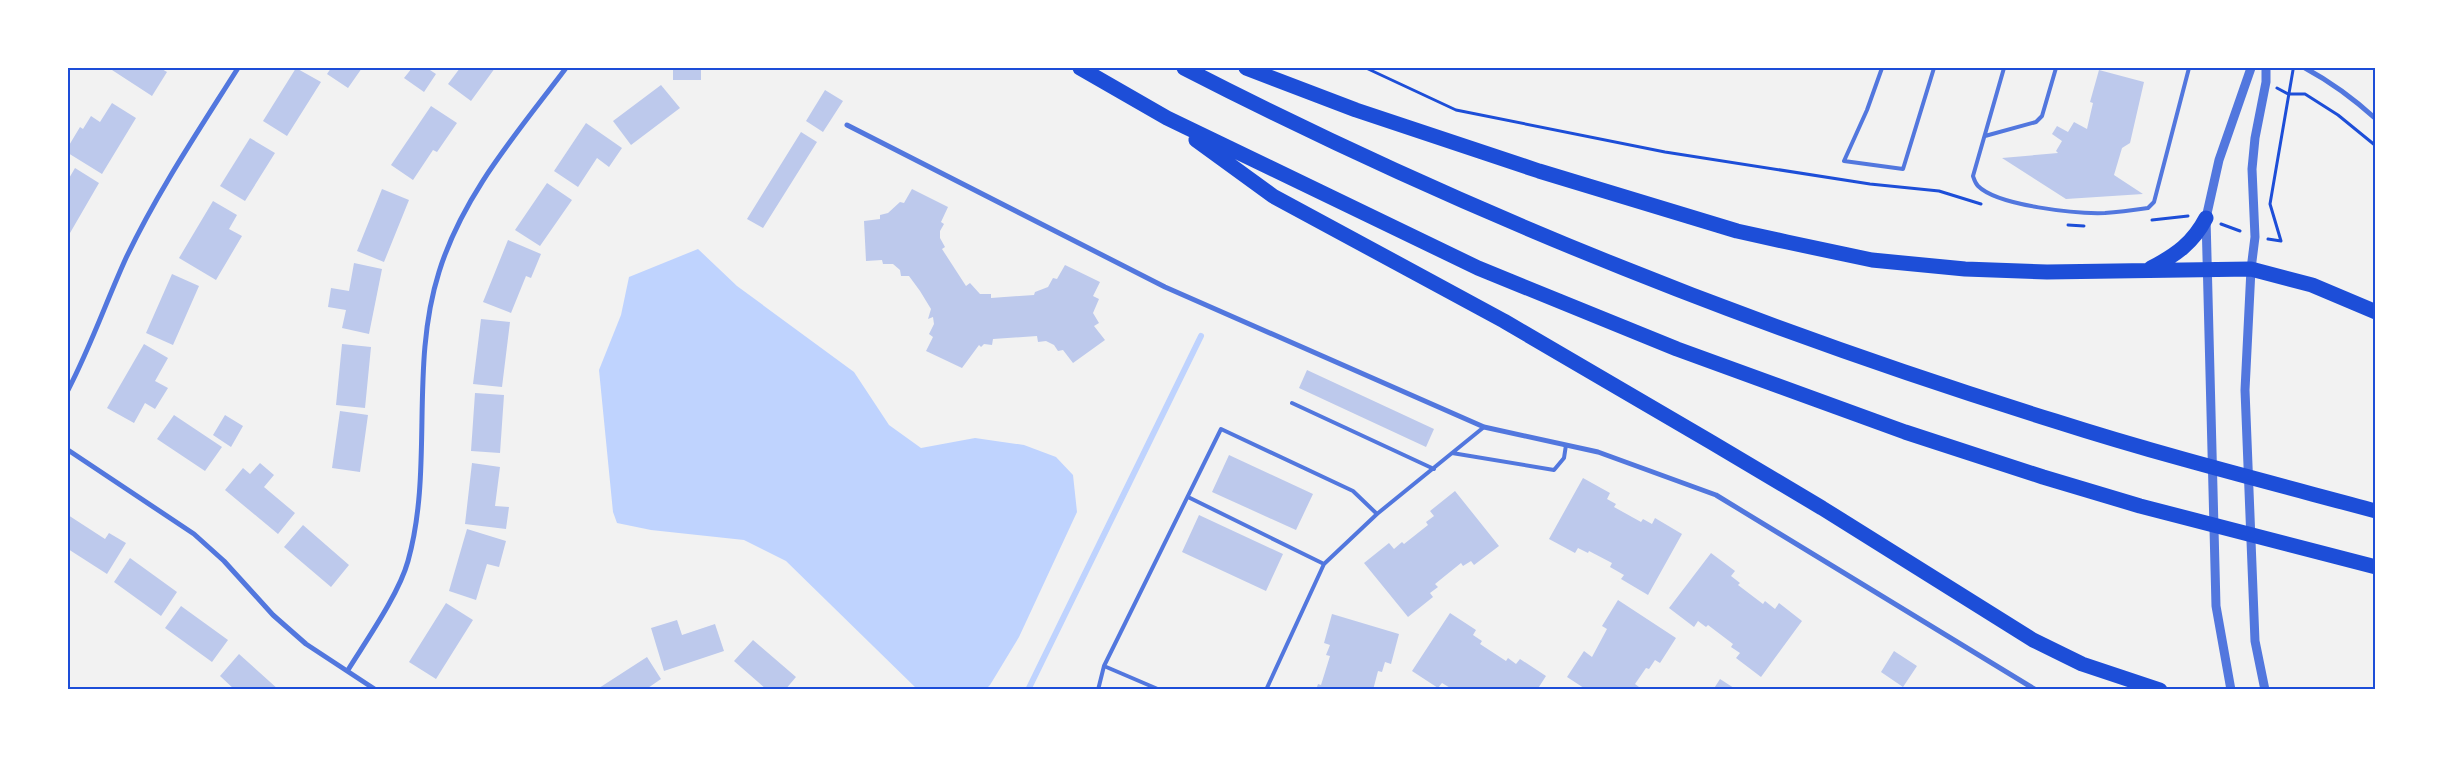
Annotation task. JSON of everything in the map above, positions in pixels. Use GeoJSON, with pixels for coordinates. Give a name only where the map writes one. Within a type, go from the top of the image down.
{"type":"FeatureCollection","features":[{"type":"Feature","properties":{"kind":"highway"},"geometry":{"type":"LineString","coordinates":[[1080,68],[1167,118],[1478,268],[1677,349],[1895,429],[2043,477],[2140,506],[2376,567]]}},
{"type":"Feature","properties":{"kind":"highway"},"geometry":{"type":"LineString","coordinates":[[1184,68],[1399,172],[1695,295],[1920,378],[2030,414],[2152,451],[2376,511]]}},
{"type":"Feature","properties":{"kind":"highway"},"geometry":{"type":"LineString","coordinates":[[1246,68],[1356,110],[1529,168],[1737,231],[1770,239],[1906,265],[2046,272],[2251,269],[2312,285],[2376,312]]}},
{"type":"Feature","properties":{"kind":"highway"},"geometry":{"type":"LineString","coordinates":[[1167,118],[1273,196],[1504,321],[1719,446],[2033,640],[2082,664],[2160,690]]}},
{"type":"Feature","properties":{"kind":"highway"},"geometry":{"type":"LineString","coordinates":[[2147,270],[2185,248],[2198,234],[2206,218]]}},
{"type":"Feature","properties":{"kind":"highway"},"geometry":{"type":"LineString","coordinates":[[2110,674],[2135,690]]}},
{"type":"Feature","properties":{"kind":"street"},"geometry":{"type":"LineString","coordinates":[[68,390],[126,258],[160,193],[238,68]]}},
{"type":"Feature","properties":{"kind":"street"},"geometry":{"type":"LineString","coordinates":[[348,670],[375,627],[408,564],[416,528],[424,347],[430,308],[439,272],[455,230],[476,191],[566,68]]}},
{"type":"Feature","properties":{"kind":"street"},"geometry":{"type":"LineString","coordinates":[[2231,690],[2216,606],[2206,218],[2219,160],[2251,68]]}},
{"type":"Feature","properties":{"kind":"street"},"geometry":{"type":"LineString","coordinates":[[2266,68],[2266,82],[2255,138],[2252,170],[2255,237],[2251,269],[2245,390],[2255,641],[2266,690]]}},
{"type":"Feature","properties":{"kind":"street"},"geometry":{"type":"LineString","coordinates":[[2305,68],[2326,79],[2361,105],[2376,119]]}},
{"type":"Feature","properties":{"kind":"street"},"geometry":{"type":"LineString","coordinates":[[847,125],[1165,287],[1484,427],[1598,452],[1716,495],[2036,690]]}},
{"type":"Feature","properties":{"kind":"street"},"geometry":{"type":"LineString","coordinates":[[68,450],[194,534],[224,561],[273,615],[306,644],[376,690]]}},
{"type":"Feature","properties":{"kind":"lane"},"geometry":{"type":"LineString","coordinates":[[1882,68],[1867,110],[1844,161],[1903,169],[1934,68]]}},
{"type":"Feature","properties":{"kind":"lane"},"geometry":{"type":"LineString","coordinates":[[2004,68],[1973,176],[1976,185],[1986,192],[2022,204],[2061,211],[2104,213],[2148,208],[2155,197],[2188,68]]}},
{"type":"Feature","properties":{"kind":"lane"},"geometry":{"type":"LineString","coordinates":[[1984,136],[2036,122],[2042,116],[2056,68]]}},
{"type":"Feature","properties":{"kind":"lane"},"geometry":{"type":"LineString","coordinates":[[1292,403],[1434,469]]}},
{"type":"Feature","properties":{"kind":"lane"},"geometry":{"type":"LineString","coordinates":[[1266,690],[1324,564],[1377,514],[1484,427]]}},
{"type":"Feature","properties":{"kind":"lane"},"geometry":{"type":"LineString","coordinates":[[1098,690],[1104,666],[1221,429],[1353,492],[1377,514]]}},
{"type":"Feature","properties":{"kind":"lane"},"geometry":{"type":"LineString","coordinates":[[1452,453],[1554,470],[1564,458],[1566,445]]}},
{"type":"Feature","properties":{"kind":"lane"},"geometry":{"type":"LineString","coordinates":[[1188,497],[1324,564]]}},
{"type":"Feature","properties":{"kind":"lane"},"geometry":{"type":"LineString","coordinates":[[1104,666],[1160,690]]}},
{"type":"Feature","properties":{"kind":"path"},"geometry":{"type":"LineString","coordinates":[[1366,68],[1456,110],[1665,152],[1870,184],[1939,191],[1982,204]]}},
{"type":"Feature","properties":{"kind":"path"},"geometry":{"type":"LineString","coordinates":[[2288,94],[2305,94],[2338,115],[2376,146]]}},
{"type":"Feature","properties":{"kind":"path"},"geometry":{"type":"LineString","coordinates":[[2145,221],[2182,216],[2206,218]]}},
{"type":"Feature","properties":{"kind":"path"},"geometry":{"type":"LineString","coordinates":[[2066,225],[2085,226]]}},
{"type":"Feature","properties":{"kind":"water"},"geometry":{"type":"Polygon","coordinates":[[[698,249],[737,286],[854,372],[889,425],[921,448],[975,438],[1024,445],[1056,457],[1073,475],[1077,512],[1019,637],[986,689],[917,689],[786,561],[744,540],[651,530],[617,523],[613,512],[599,370],[621,315],[629,277],[698,249]]]}},
{"type":"Feature","properties":{"kind":"building"},"geometry":{"type":"Polygon","coordinates":[[[114,68],[160,68],[167,72],[152,96],[112,70],[114,68]]]}},
{"type":"Feature","properties":{"kind":"building"},"geometry":{"type":"Polygon","coordinates":[[[296,68],[321,82],[287,136],[263,121],[296,68]]]}},
{"type":"Feature","properties":{"kind":"building"},"geometry":{"type":"Polygon","coordinates":[[[331,68],[362,68],[348,88],[327,74],[331,68]]]}},
{"type":"Feature","properties":{"kind":"building"},"geometry":{"type":"Polygon","coordinates":[[[412,68],[427,68],[436,74],[424,92],[404,78],[412,68]]]}},
{"type":"Feature","properties":{"kind":"building"},"geometry":{"type":"Polygon","coordinates":[[[460,68],[495,68],[471,101],[448,84],[460,68]]]}},
{"type":"Feature","properties":{"kind":"building"},"geometry":{"type":"Polygon","coordinates":[[[673,68],[701,68],[701,80],[673,80],[673,68]]]}},
{"type":"Feature","properties":{"kind":"building"},"geometry":{"type":"Polygon","coordinates":[[[2099,70],[2144,82],[2130,143],[2122,148],[2114,175],[2143,194],[2066,199],[2002,158],[2058,153],[2056,151],[2062,141],[2052,134],[2057,126],[2068,132],[2074,122],[2087,129],[2093,103],[2090,102],[2099,70]]]}},
{"type":"Feature","properties":{"kind":"building"},"geometry":{"type":"Polygon","coordinates":[[[661,85],[680,108],[631,145],[613,121],[661,85]]]}},
{"type":"Feature","properties":{"kind":"building"},"geometry":{"type":"Polygon","coordinates":[[[825,90],[843,101],[823,132],[806,121],[825,90]]]}},
{"type":"Feature","properties":{"kind":"building"},"geometry":{"type":"Polygon","coordinates":[[[112,103],[136,118],[102,174],[68,153],[68,147],[80,127],[83,129],[91,116],[100,122],[112,103]]]}},
{"type":"Feature","properties":{"kind":"building"},"geometry":{"type":"Polygon","coordinates":[[[431,106],[457,123],[437,152],[433,150],[413,180],[391,165],[431,106]]]}},
{"type":"Feature","properties":{"kind":"building"},"geometry":{"type":"Polygon","coordinates":[[[586,123],[622,148],[609,167],[597,158],[578,187],[554,171],[586,123]]]}},
{"type":"Feature","properties":{"kind":"building"},"geometry":{"type":"Polygon","coordinates":[[[801,132],[817,142],[763,228],[747,219],[801,132]]]}},
{"type":"Feature","properties":{"kind":"building"},"geometry":{"type":"Polygon","coordinates":[[[250,138],[275,153],[245,201],[220,186],[250,138]]]}},
{"type":"Feature","properties":{"kind":"building"},"geometry":{"type":"Polygon","coordinates":[[[75,168],[99,183],[70,233],[68,231],[68,180],[75,168]]]}},
{"type":"Feature","properties":{"kind":"building"},"geometry":{"type":"Polygon","coordinates":[[[547,183],[572,200],[540,246],[515,230],[547,183]]]}},
{"type":"Feature","properties":{"kind":"building"},"geometry":{"type":"Polygon","coordinates":[[[382,189],[409,200],[384,262],[357,251],[382,189]]]}},
{"type":"Feature","properties":{"kind":"building"},"geometry":{"type":"Polygon","coordinates":[[[912,189],[948,207],[941,222],[944,224],[940,231],[940,238],[945,247],[942,249],[966,286],[970,283],[980,294],[991,294],[991,298],[1034,295],[1035,292],[1048,287],[1053,278],[1057,279],[1065,265],[1100,282],[1093,296],[1099,299],[1093,313],[1099,323],[1094,326],[1105,340],[1073,363],[1063,350],[1058,351],[1054,345],[1046,341],[1038,342],[1037,336],[993,339],[992,345],[984,344],[981,347],[979,345],[962,368],[926,351],[933,337],[929,334],[934,324],[933,317],[928,319],[931,309],[920,291],[909,276],[901,276],[900,270],[893,264],[883,264],[882,260],[866,261],[864,221],[880,219],[880,215],[888,213],[900,202],[904,203],[912,189]]]}},
{"type":"Feature","properties":{"kind":"building"},"geometry":{"type":"Polygon","coordinates":[[[213,201],[237,215],[229,229],[242,236],[216,280],[179,258],[213,201]]]}},
{"type":"Feature","properties":{"kind":"building"},"geometry":{"type":"Polygon","coordinates":[[[508,240],[541,254],[531,278],[526,276],[511,313],[483,302],[508,240]]]}},
{"type":"Feature","properties":{"kind":"building"},"geometry":{"type":"Polygon","coordinates":[[[354,263],[382,269],[369,334],[342,328],[346,310],[328,307],[331,288],[349,291],[354,263]]]}},
{"type":"Feature","properties":{"kind":"building"},"geometry":{"type":"Polygon","coordinates":[[[172,274],[199,286],[173,345],[146,333],[172,274]]]}},
{"type":"Feature","properties":{"kind":"building"},"geometry":{"type":"Polygon","coordinates":[[[481,319],[510,322],[502,387],[473,384],[481,319]]]}},
{"type":"Feature","properties":{"kind":"building"},"geometry":{"type":"Polygon","coordinates":[[[144,344],[168,358],[155,381],[168,388],[155,409],[145,403],[134,423],[107,408],[144,344]]]}},
{"type":"Feature","properties":{"kind":"building"},"geometry":{"type":"Polygon","coordinates":[[[342,344],[371,347],[365,408],[336,405],[342,344]]]}},
{"type":"Feature","properties":{"kind":"building"},"geometry":{"type":"Polygon","coordinates":[[[1307,370],[1434,429],[1426,447],[1299,388],[1307,370]]]}},
{"type":"Feature","properties":{"kind":"building"},"geometry":{"type":"Polygon","coordinates":[[[475,393],[504,395],[500,453],[471,451],[475,393]]]}},
{"type":"Feature","properties":{"kind":"building"},"geometry":{"type":"Polygon","coordinates":[[[340,411],[368,415],[360,472],[332,468],[340,411]]]}},
{"type":"Feature","properties":{"kind":"building"},"geometry":{"type":"Polygon","coordinates":[[[174,415],[222,447],[205,471],[157,439],[174,415]]]}},
{"type":"Feature","properties":{"kind":"building"},"geometry":{"type":"Polygon","coordinates":[[[225,415],[243,426],[231,447],[213,435],[225,415]]]}},
{"type":"Feature","properties":{"kind":"building"},"geometry":{"type":"Polygon","coordinates":[[[1229,455],[1313,494],[1296,530],[1212,492],[1229,455]]]}},
{"type":"Feature","properties":{"kind":"building"},"geometry":{"type":"Polygon","coordinates":[[[260,463],[274,475],[264,487],[295,513],[278,534],[225,490],[243,468],[250,474],[260,463]]]}},
{"type":"Feature","properties":{"kind":"building"},"geometry":{"type":"Polygon","coordinates":[[[472,463],[500,467],[495,506],[509,507],[506,529],[465,524],[472,463]]]}},
{"type":"Feature","properties":{"kind":"building"},"geometry":{"type":"Polygon","coordinates":[[[1583,478],[1610,493],[1607,499],[1616,504],[1614,507],[1641,522],[1643,519],[1652,524],[1655,518],[1682,534],[1648,595],[1621,579],[1624,575],[1610,567],[1612,563],[1589,551],[1588,553],[1578,548],[1575,553],[1549,539],[1583,478]]]}},
{"type":"Feature","properties":{"kind":"building"},"geometry":{"type":"Polygon","coordinates":[[[1455,491],[1499,546],[1474,565],[1471,561],[1463,566],[1461,563],[1435,584],[1438,587],[1430,593],[1433,597],[1408,617],[1364,563],[1389,543],[1394,549],[1402,542],[1404,544],[1428,525],[1426,522],[1434,516],[1430,511],[1455,491]]]}},
{"type":"Feature","properties":{"kind":"building"},"geometry":{"type":"Polygon","coordinates":[[[68,515],[105,539],[109,533],[126,543],[107,574],[68,549],[68,515]]]}},
{"type":"Feature","properties":{"kind":"building"},"geometry":{"type":"Polygon","coordinates":[[[1199,515],[1283,554],[1266,591],[1182,552],[1199,515]]]}},
{"type":"Feature","properties":{"kind":"building"},"geometry":{"type":"Polygon","coordinates":[[[303,525],[349,565],[331,587],[284,547],[303,525]]]}},
{"type":"Feature","properties":{"kind":"building"},"geometry":{"type":"Polygon","coordinates":[[[467,529],[506,541],[499,567],[487,564],[476,600],[449,591],[467,529]]]}},
{"type":"Feature","properties":{"kind":"building"},"geometry":{"type":"Polygon","coordinates":[[[1711,553],[1735,571],[1731,576],[1740,583],[1738,585],[1763,604],[1765,601],[1775,609],[1779,603],[1802,621],[1761,677],[1736,658],[1740,653],[1731,647],[1733,644],[1708,625],[1706,627],[1698,621],[1694,627],[1669,608],[1711,553]]]}},
{"type":"Feature","properties":{"kind":"building"},"geometry":{"type":"Polygon","coordinates":[[[130,558],[177,592],[161,616],[114,582],[130,558]]]}},
{"type":"Feature","properties":{"kind":"building"},"geometry":{"type":"Polygon","coordinates":[[[1618,600],[1676,638],[1660,663],[1655,660],[1649,669],[1646,668],[1635,684],[1643,690],[1587,690],[1567,677],[1584,651],[1592,657],[1607,629],[1602,626],[1618,600]]]}},
{"type":"Feature","properties":{"kind":"building"},"geometry":{"type":"Polygon","coordinates":[[[446,603],[473,620],[436,679],[409,662],[446,603]]]}},
{"type":"Feature","properties":{"kind":"building"},"geometry":{"type":"Polygon","coordinates":[[[181,606],[228,640],[212,662],[165,628],[181,606]]]}},
{"type":"Feature","properties":{"kind":"building"},"geometry":{"type":"Polygon","coordinates":[[[1450,613],[1476,630],[1473,635],[1482,641],[1480,644],[1506,661],[1508,658],[1516,664],[1520,659],[1546,676],[1537,690],[1457,690],[1442,683],[1438,688],[1412,671],[1450,613]]]}},
{"type":"Feature","properties":{"kind":"building"},"geometry":{"type":"Polygon","coordinates":[[[1332,614],[1399,634],[1391,664],[1385,662],[1382,672],[1378,671],[1373,690],[1316,690],[1318,684],[1321,685],[1330,656],[1326,655],[1330,645],[1324,643],[1332,614]]]}},
{"type":"Feature","properties":{"kind":"building"},"geometry":{"type":"Polygon","coordinates":[[[677,620],[682,635],[715,624],[724,651],[664,671],[651,628],[677,620]]]}},
{"type":"Feature","properties":{"kind":"building"},"geometry":{"type":"Polygon","coordinates":[[[753,640],[796,677],[785,690],[767,690],[734,661],[753,640]]]}},
{"type":"Feature","properties":{"kind":"building"},"geometry":{"type":"Polygon","coordinates":[[[1894,651],[1917,666],[1903,687],[1881,672],[1894,651]]]}},
{"type":"Feature","properties":{"kind":"building"},"geometry":{"type":"Polygon","coordinates":[[[239,654],[279,690],[235,690],[220,676],[239,654]]]}},
{"type":"Feature","properties":{"kind":"building"},"geometry":{"type":"Polygon","coordinates":[[[647,657],[661,679],[645,690],[600,690],[599,688],[647,657]]]}},
{"type":"Feature","properties":{"kind":"building"},"geometry":{"type":"Polygon","coordinates":[[[1720,679],[1737,690],[1713,690],[1720,679]]]}},
{"type":"Feature","properties":{"kind":"waterway"},"geometry":{"type":"LineString","coordinates":[[1028,690],[1201,336]]}}]}
